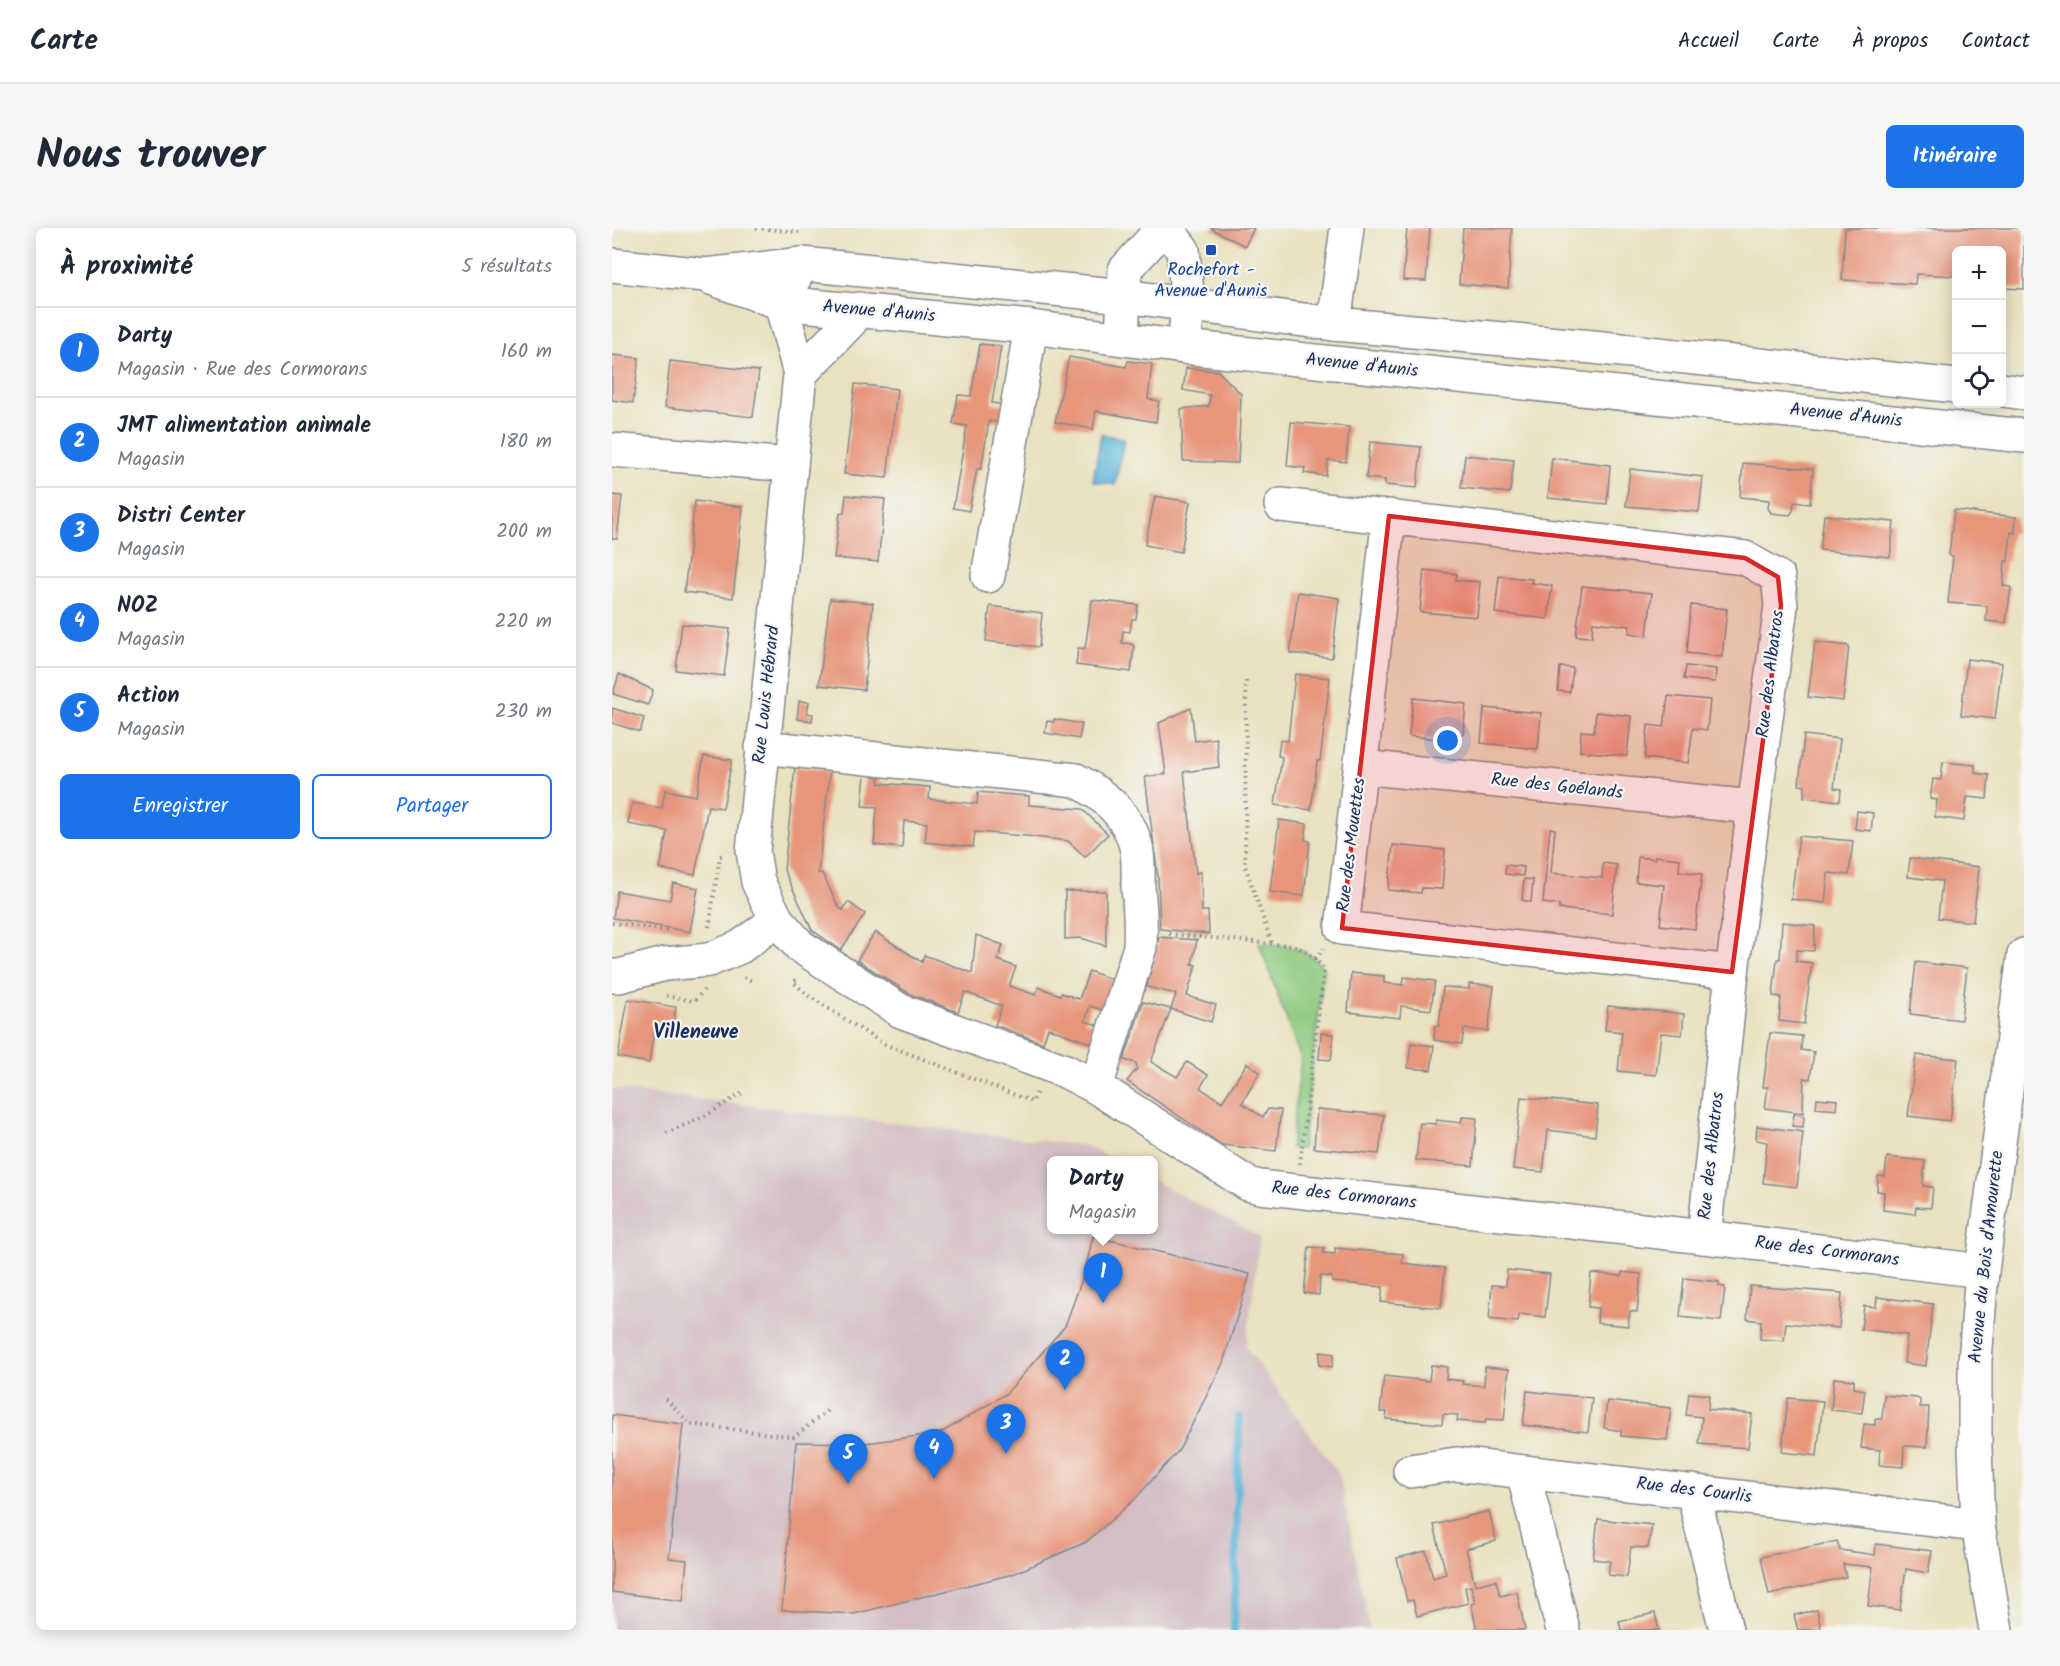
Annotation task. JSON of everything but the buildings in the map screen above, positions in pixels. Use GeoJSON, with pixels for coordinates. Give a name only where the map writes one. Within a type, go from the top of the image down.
{"type":"FeatureCollection","features":[{"type":"Feature","properties":{"kind":"street"},"geometry":{"type":"LineString","coordinates":[[1122,338],[1125,270],[1165,228],[1183,250],[1188,305],[1184,347]]}},
{"type":"Feature","properties":{"kind":"street"},"geometry":{"type":"LineString","coordinates":[[1334,324],[1347,228]]}},
{"type":"Feature","properties":{"kind":"street"},"geometry":{"type":"LineString","coordinates":[[800,374],[781,303],[802,264]]}},
{"type":"Feature","properties":{"kind":"street","name":"Avenue d'Aunis"},"geometry":{"type":"LineString","coordinates":[[612,265],[705,275],[802,264],[1124,296],[1334,324],[1593,347],[1952,386]]}},
{"type":"Feature","properties":{"kind":"street","name":"Avenue d'Aunis"},"geometry":{"type":"LineString","coordinates":[[705,275],[781,303],[1031,327],[1184,347],[2024,436]]}},
{"type":"Feature","properties":{"kind":"street"},"geometry":{"type":"LineString","coordinates":[[800,374],[850,322],[859,309]]}},
{"type":"Feature","properties":{"kind":"street"},"geometry":{"type":"LineString","coordinates":[[988,576],[1031,327]]}},
{"type":"Feature","properties":{"kind":"street","name":"Rue Louis Hébrard"},"geometry":{"type":"LineString","coordinates":[[777,920],[758,882],[753,851],[800,374]]}},
{"type":"Feature","properties":{"kind":"street"},"geometry":{"type":"LineString","coordinates":[[2006,391],[2024,393]]}},
{"type":"Feature","properties":{"kind":"street"},"geometry":{"type":"LineString","coordinates":[[612,450],[791,465]]}},
{"type":"Feature","properties":{"kind":"street","name":"Rue des Albatros"},"geometry":{"type":"LineString","coordinates":[[1281,504],[1745,558],[1778,578],[1781,606],[1732,972],[1704,1237]]}},
{"type":"Feature","properties":{"kind":"street","name":"Rue des Mouettes"},"geometry":{"type":"LineString","coordinates":[[1389,516],[1342,928],[1732,972]]}},
{"type":"Feature","properties":{"kind":"street"},"geometry":{"type":"LineString","coordinates":[[762,747],[1076,780],[1095,790],[1116,807],[1128,826],[1136,847],[1140,947],[1096,1087]]}},
{"type":"Feature","properties":{"kind":"street","name":"Rue des Goélands"},"geometry":{"type":"LineString","coordinates":[[1361,767],[1753,807]]}},
{"type":"Feature","properties":{"kind":"street"},"geometry":{"type":"LineString","coordinates":[[612,976],[665,964],[709,960],[740,947],[777,920]]}},
{"type":"Feature","properties":{"kind":"street","name":"Rue des Cormorans"},"geometry":{"type":"LineString","coordinates":[[777,920],[800,946],[889,1005],[1065,1071],[1096,1087],[1248,1184],[1982,1271]]}},
{"type":"Feature","properties":{"kind":"street","name":"Avenue du Bois d'Amourette"},"geometry":{"type":"LineString","coordinates":[[1996,1630],[1978,1525],[1975,1361],[1982,1271],[2022,992],[2024,956]]}},
{"type":"Feature","properties":{"kind":"street","name":"Rue des Courlis"},"geometry":{"type":"LineString","coordinates":[[1410,1471],[1455,1464],[1978,1525]]}},
{"type":"Feature","properties":{"kind":"street"},"geometry":{"type":"LineString","coordinates":[[1523,1472],[1563,1630]]}},
{"type":"Feature","properties":{"kind":"street"},"geometry":{"type":"LineString","coordinates":[[1693,1491],[1726,1630]]}},
{"type":"Feature","properties":{"kind":"path"},"geometry":{"type":"LineString","coordinates":[[1246,681],[1245,866],[1272,944]]}},
{"type":"Feature","properties":{"kind":"path"},"geometry":{"type":"LineString","coordinates":[[707,936],[720,856],[753,851]]}},
{"type":"Feature","properties":{"kind":"path"},"geometry":{"type":"LineString","coordinates":[[612,923],[671,931]]}},
{"type":"Feature","properties":{"kind":"path"},"geometry":{"type":"LineString","coordinates":[[1315,958],[1342,928]]}},
{"type":"Feature","properties":{"kind":"path"},"geometry":{"type":"LineString","coordinates":[[1141,931],[1296,946],[1315,958],[1324,969],[1297,1191]]}},
{"type":"Feature","properties":{"kind":"path"},"geometry":{"type":"LineString","coordinates":[[666,1133],[705,1116],[744,1092]]}},
{"type":"Feature","properties":{"kind":"path"},"geometry":{"type":"LineString","coordinates":[[666,1399],[690,1425],[794,1437],[828,1410]]}},
{"type":"Feature","properties":{"kind":"highlighted area"},"geometry":{"type":"Polygon","coordinates":[[[1389,516],[1745,558],[1778,577],[1781,606],[1732,972],[1342,928],[1389,516]]]}},
{"type":"Feature","properties":{"kind":"shaded area"},"geometry":{"type":"Polygon","coordinates":[[[612,1089],[1086,1146],[1106,1156],[1047,1156],[1047,1234],[1158,1234],[1158,1183],[1260,1237],[1246,1347],[1339,1474],[1370,1630],[612,1630],[612,1089]]]}},
{"type":"Feature","properties":{"kind":"green space"},"geometry":{"type":"Polygon","coordinates":[[[1259,943],[1295,948],[1310,955],[1324,969],[1302,1149],[1291,1148],[1301,1059],[1259,943]]]}},
{"type":"Feature","properties":{"kind":"water"},"geometry":{"type":"Polygon","coordinates":[[[1101,434],[1124,439],[1115,485],[1093,481],[1101,434]]]}},
{"type":"Feature","properties":{"kind":"waterway"},"geometry":{"type":"LineString","coordinates":[[1234,1630],[1239,1417]]}},
{"type":"Feature","properties":{"kind":"place","name":"Rochefort - Avenue d'Aunis"},"geometry":{"type":"Point","coordinates":[1211,250]}},
{"type":"Feature","properties":{"kind":"place","name":"Darty"},"geometry":{"type":"Point","coordinates":[1103,1303]}},
{"type":"Feature","properties":{"kind":"place","name":"JMT alimentation animale"},"geometry":{"type":"Point","coordinates":[1065,1390]}},
{"type":"Feature","properties":{"kind":"place","name":"Distri Center"},"geometry":{"type":"Point","coordinates":[1006,1454]}},
{"type":"Feature","properties":{"kind":"place","name":"NOZ"},"geometry":{"type":"Point","coordinates":[934,1479]}},
{"type":"Feature","properties":{"kind":"place","name":"Action"},"geometry":{"type":"Point","coordinates":[848,1484]}},
{"type":"Feature","properties":{"kind":"district","name":"Villeneuve"},"geometry":{"type":"Point","coordinates":[696,1033]}}]}
